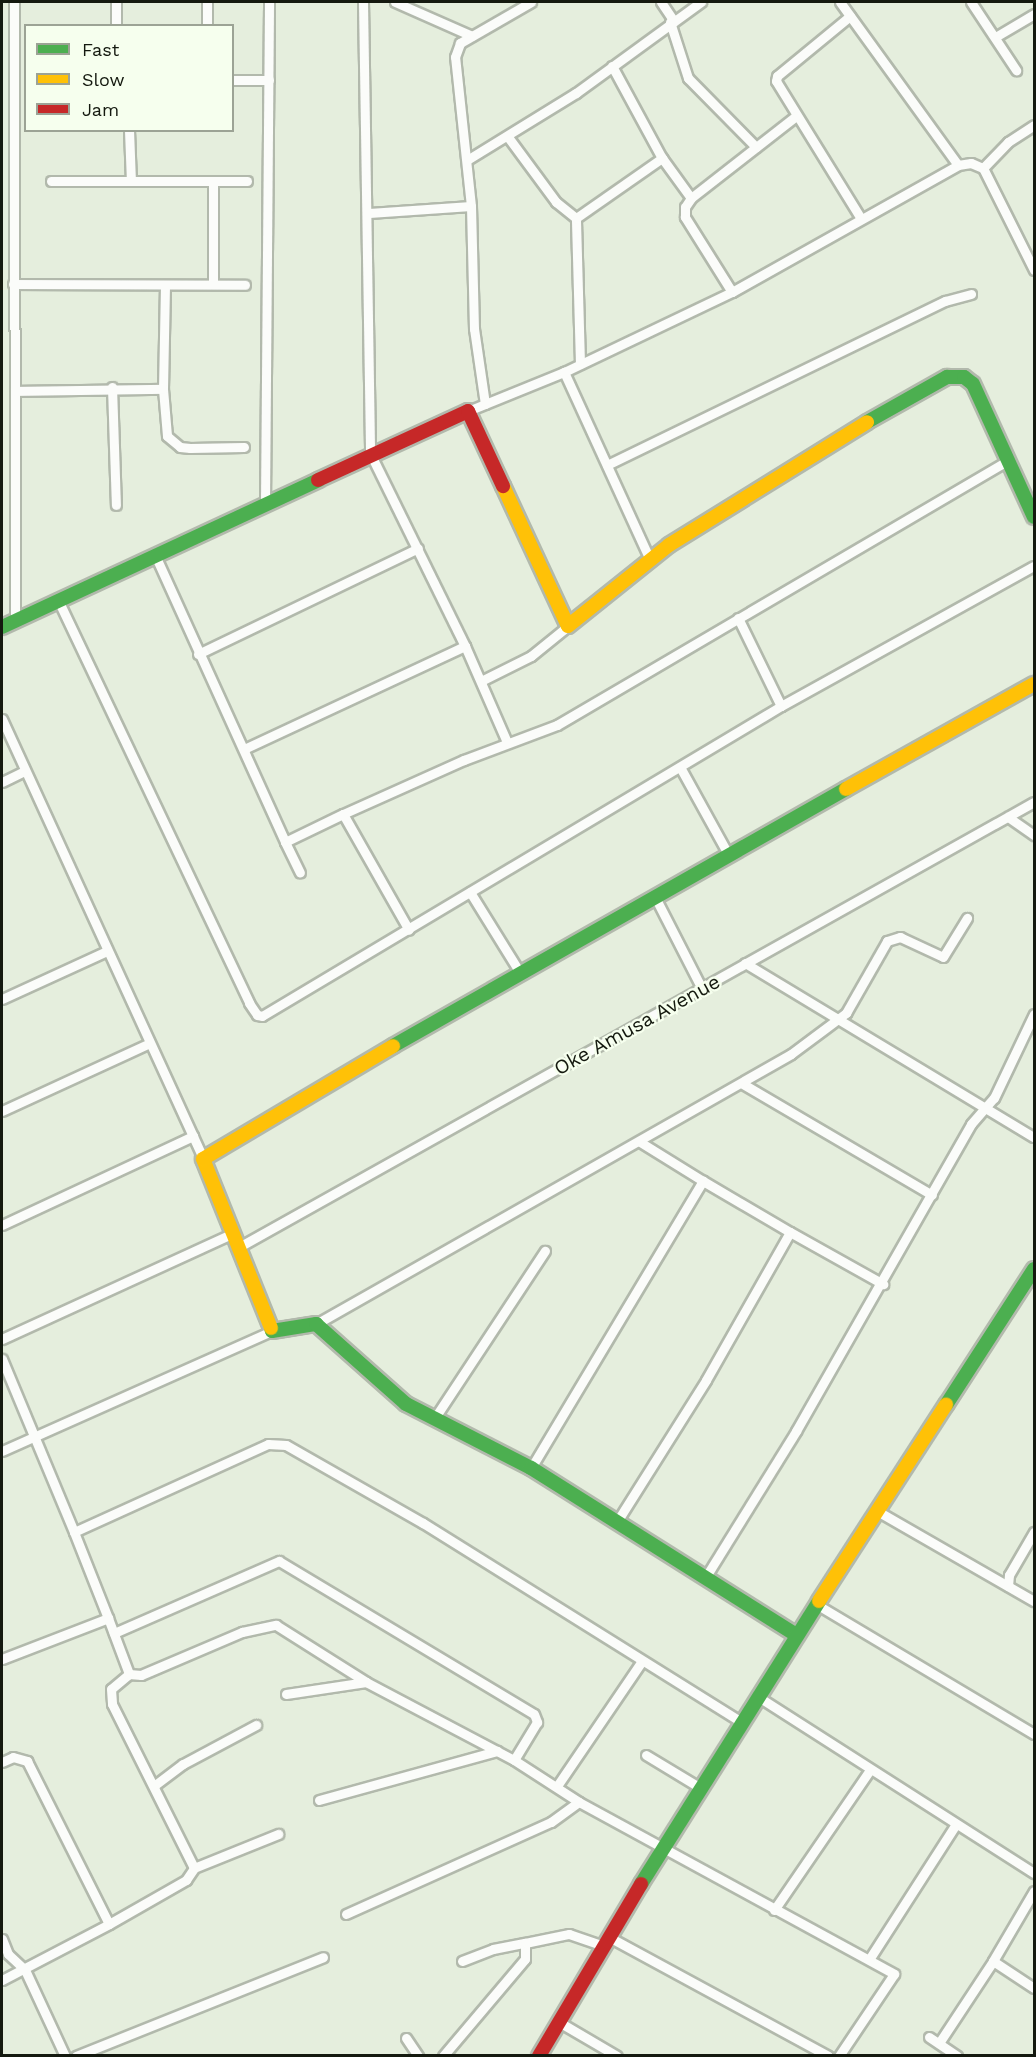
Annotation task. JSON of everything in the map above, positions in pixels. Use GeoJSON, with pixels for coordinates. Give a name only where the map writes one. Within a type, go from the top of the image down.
{"type":"FeatureCollection","features":[{"type":"Feature","properties":{"kind":"street"},"geometry":{"type":"LineString","coordinates":[[14,2],[21,80],[13,284],[15,621]]}},
{"type":"Feature","properties":{"kind":"street"},"geometry":{"type":"LineString","coordinates":[[116,2],[116,24]]}},
{"type":"Feature","properties":{"kind":"street"},"geometry":{"type":"LineString","coordinates":[[207,2],[207,24]]}},
{"type":"Feature","properties":{"kind":"street"},"geometry":{"type":"LineString","coordinates":[[265,504],[269,2]]}},
{"type":"Feature","properties":{"kind":"street"},"geometry":{"type":"LineString","coordinates":[[363,2],[369,213],[370,453],[465,645],[507,742]]}},
{"type":"Feature","properties":{"kind":"street"},"geometry":{"type":"LineString","coordinates":[[395,2],[472,36]]}},
{"type":"Feature","properties":{"kind":"street"},"geometry":{"type":"LineString","coordinates":[[485,404],[474,329],[471,206],[455,57],[460,43],[531,2]]}},
{"type":"Feature","properties":{"kind":"street"},"geometry":{"type":"LineString","coordinates":[[661,2],[671,21],[687,78],[756,147]]}},
{"type":"Feature","properties":{"kind":"street"},"geometry":{"type":"LineString","coordinates":[[467,160],[508,137],[701,2]]}},
{"type":"Feature","properties":{"kind":"street"},"geometry":{"type":"LineString","coordinates":[[840,2],[958,165]]}},
{"type":"Feature","properties":{"kind":"street"},"geometry":{"type":"LineString","coordinates":[[971,2],[997,36],[1016,70]]}},
{"type":"Feature","properties":{"kind":"street"},"geometry":{"type":"LineString","coordinates":[[997,36],[1035,14]]}},
{"type":"Feature","properties":{"kind":"street"},"geometry":{"type":"LineString","coordinates":[[849,16],[777,76],[777,88],[860,217]]}},
{"type":"Feature","properties":{"kind":"street"},"geometry":{"type":"LineString","coordinates":[[612,66],[662,158],[691,198]]}},
{"type":"Feature","properties":{"kind":"street"},"geometry":{"type":"LineString","coordinates":[[234,80],[269,80]]}},
{"type":"Feature","properties":{"kind":"street"},"geometry":{"type":"LineString","coordinates":[[732,292],[685,217],[691,198],[796,116]]}},
{"type":"Feature","properties":{"kind":"street"},"geometry":{"type":"LineString","coordinates":[[983,168],[1008,141],[1035,125]]}},
{"type":"Feature","properties":{"kind":"street"},"geometry":{"type":"LineString","coordinates":[[129,132],[131,181]]}},
{"type":"Feature","properties":{"kind":"street"},"geometry":{"type":"LineString","coordinates":[[508,137],[556,202],[576,218],[580,364]]}},
{"type":"Feature","properties":{"kind":"street"},"geometry":{"type":"LineString","coordinates":[[576,218],[662,158]]}},
{"type":"Feature","properties":{"kind":"street"},"geometry":{"type":"LineString","coordinates":[[2,627],[370,453],[564,372],[732,292],[860,217],[958,165],[970,163],[983,168],[1035,270]]}},
{"type":"Feature","properties":{"kind":"street"},"geometry":{"type":"LineString","coordinates":[[51,181],[248,181]]}},
{"type":"Feature","properties":{"kind":"street"},"geometry":{"type":"LineString","coordinates":[[213,182],[213,284]]}},
{"type":"Feature","properties":{"kind":"street"},"geometry":{"type":"LineString","coordinates":[[369,213],[471,206]]}},
{"type":"Feature","properties":{"kind":"street"},"geometry":{"type":"LineString","coordinates":[[13,284],[245,285]]}},
{"type":"Feature","properties":{"kind":"street"},"geometry":{"type":"LineString","coordinates":[[165,285],[163,388],[165,430],[174,442],[190,448],[244,447]]}},
{"type":"Feature","properties":{"kind":"street"},"geometry":{"type":"LineString","coordinates":[[607,465],[945,301],[971,294]]}},
{"type":"Feature","properties":{"kind":"street"},"geometry":{"type":"LineString","coordinates":[[564,372],[649,558]]}},
{"type":"Feature","properties":{"kind":"street"},"geometry":{"type":"LineString","coordinates":[[481,681],[531,656],[649,558],[872,419],[947,377],[964,377],[973,384],[1035,517]]}},
{"type":"Feature","properties":{"kind":"street"},"geometry":{"type":"LineString","coordinates":[[15,391],[112,387],[163,388]]}},
{"type":"Feature","properties":{"kind":"street"},"geometry":{"type":"LineString","coordinates":[[112,387],[116,505]]}},
{"type":"Feature","properties":{"kind":"street"},"geometry":{"type":"LineString","coordinates":[[468,411],[568,626]]}},
{"type":"Feature","properties":{"kind":"street"},"geometry":{"type":"LineString","coordinates":[[285,842],[507,742],[557,725],[1007,461]]}},
{"type":"Feature","properties":{"kind":"street"},"geometry":{"type":"LineString","coordinates":[[198,654],[418,548]]}},
{"type":"Feature","properties":{"kind":"street"},"geometry":{"type":"LineString","coordinates":[[155,555],[198,654],[300,873]]}},
{"type":"Feature","properties":{"kind":"street"},"geometry":{"type":"LineString","coordinates":[[59,602],[257,1015],[267,1014],[781,706],[1035,566]]}},
{"type":"Feature","properties":{"kind":"street"},"geometry":{"type":"LineString","coordinates":[[738,618],[781,706]]}},
{"type":"Feature","properties":{"kind":"street"},"geometry":{"type":"LineString","coordinates":[[244,749],[465,645]]}},
{"type":"Feature","properties":{"kind":"street"},"geometry":{"type":"LineString","coordinates":[[203,1159],[403,1044],[519,971],[1035,684]]}},
{"type":"Feature","properties":{"kind":"street"},"geometry":{"type":"LineString","coordinates":[[2,719],[148,1044],[193,1136],[272,1330]]}},
{"type":"Feature","properties":{"kind":"street"},"geometry":{"type":"LineString","coordinates":[[680,767],[728,854]]}},
{"type":"Feature","properties":{"kind":"street"},"geometry":{"type":"LineString","coordinates":[[2,782],[25,771]]}},
{"type":"Feature","properties":{"kind":"street","name":"Oke Amusa Avenue"},"geometry":{"type":"LineString","coordinates":[[239,1247],[702,989],[915,865],[1035,802]]}},
{"type":"Feature","properties":{"kind":"street"},"geometry":{"type":"LineString","coordinates":[[343,814],[409,930]]}},
{"type":"Feature","properties":{"kind":"street"},"geometry":{"type":"LineString","coordinates":[[1008,817],[1035,835]]}},
{"type":"Feature","properties":{"kind":"street"},"geometry":{"type":"LineString","coordinates":[[470,892],[519,971]]}},
{"type":"Feature","properties":{"kind":"street"},"geometry":{"type":"LineString","coordinates":[[655,897],[702,989]]}},
{"type":"Feature","properties":{"kind":"street"},"geometry":{"type":"LineString","coordinates":[[2,1451],[272,1330],[316,1324],[743,1084],[837,1021],[887,941],[900,937],[944,957],[968,918]]}},
{"type":"Feature","properties":{"kind":"street"},"geometry":{"type":"LineString","coordinates":[[2,999],[107,951]]}},
{"type":"Feature","properties":{"kind":"street"},"geometry":{"type":"LineString","coordinates":[[745,963],[837,1021],[1035,1137]]}},
{"type":"Feature","properties":{"kind":"street"},"geometry":{"type":"LineString","coordinates":[[705,1578],[883,1284],[971,1124],[994,1098],[1035,1014]]}},
{"type":"Feature","properties":{"kind":"street"},"geometry":{"type":"LineString","coordinates":[[2,1112],[148,1044]]}},
{"type":"Feature","properties":{"kind":"street"},"geometry":{"type":"LineString","coordinates":[[743,1084],[932,1195]]}},
{"type":"Feature","properties":{"kind":"street"},"geometry":{"type":"LineString","coordinates":[[2,1225],[193,1136]]}},
{"type":"Feature","properties":{"kind":"street"},"geometry":{"type":"LineString","coordinates":[[640,1142],[790,1232],[883,1284]]}},
{"type":"Feature","properties":{"kind":"street"},"geometry":{"type":"LineString","coordinates":[[531,1468],[703,1181]]}},
{"type":"Feature","properties":{"kind":"street"},"geometry":{"type":"LineString","coordinates":[[618,1520],[706,1380],[790,1232]]}},
{"type":"Feature","properties":{"kind":"street"},"geometry":{"type":"LineString","coordinates":[[2,1339],[233,1233]]}},
{"type":"Feature","properties":{"kind":"street"},"geometry":{"type":"LineString","coordinates":[[436,1416],[545,1251]]}},
{"type":"Feature","properties":{"kind":"street"},"geometry":{"type":"LineString","coordinates":[[539,2055],[699,1787],[1035,1269]]}},
{"type":"Feature","properties":{"kind":"street"},"geometry":{"type":"LineString","coordinates":[[316,1324],[396,1397],[436,1416],[531,1468],[618,1520],[796,1635]]}},
{"type":"Feature","properties":{"kind":"street"},"geometry":{"type":"LineString","coordinates":[[2,1359],[74,1532],[129,1674]]}},
{"type":"Feature","properties":{"kind":"street"},"geometry":{"type":"LineString","coordinates":[[74,1532],[268,1444],[286,1444],[423,1523],[741,1722]]}},
{"type":"Feature","properties":{"kind":"street"},"geometry":{"type":"LineString","coordinates":[[879,1512],[1035,1601]]}},
{"type":"Feature","properties":{"kind":"street"},"geometry":{"type":"LineString","coordinates":[[1008,1586],[1009,1575],[1035,1532]]}},
{"type":"Feature","properties":{"kind":"street"},"geometry":{"type":"LineString","coordinates":[[114,1633],[279,1561],[534,1714],[537,1722],[514,1760]]}},
{"type":"Feature","properties":{"kind":"street"},"geometry":{"type":"LineString","coordinates":[[816,1604],[1035,1734]]}},
{"type":"Feature","properties":{"kind":"street"},"geometry":{"type":"LineString","coordinates":[[2,1656],[108,1618]]}},
{"type":"Feature","properties":{"kind":"street"},"geometry":{"type":"LineString","coordinates":[[194,1868],[155,1785],[112,1704],[111,1689],[129,1674],[141,1676],[242,1632],[276,1625],[366,1682],[514,1760],[579,1802],[774,1910],[870,1958],[894,1974],[839,2055]]}},
{"type":"Feature","properties":{"kind":"street"},"geometry":{"type":"LineString","coordinates":[[557,1786],[642,1661]]}},
{"type":"Feature","properties":{"kind":"street"},"geometry":{"type":"LineString","coordinates":[[286,1694],[366,1682]]}},
{"type":"Feature","properties":{"kind":"street"},"geometry":{"type":"LineString","coordinates":[[757,1696],[1035,1873]]}},
{"type":"Feature","properties":{"kind":"street"},"geometry":{"type":"LineString","coordinates":[[155,1785],[183,1764],[256,1725]]}},
{"type":"Feature","properties":{"kind":"street"},"geometry":{"type":"LineString","coordinates":[[319,1800],[497,1751]]}},
{"type":"Feature","properties":{"kind":"street"},"geometry":{"type":"LineString","coordinates":[[646,1755],[699,1787]]}},
{"type":"Feature","properties":{"kind":"street"},"geometry":{"type":"LineString","coordinates":[[2,1762],[21,1757],[30,1767],[108,1924]]}},
{"type":"Feature","properties":{"kind":"street"},"geometry":{"type":"LineString","coordinates":[[774,1910],[870,1770]]}},
{"type":"Feature","properties":{"kind":"street"},"geometry":{"type":"LineString","coordinates":[[346,1914],[551,1822],[579,1802]]}},
{"type":"Feature","properties":{"kind":"street"},"geometry":{"type":"LineString","coordinates":[[870,1958],[956,1824]]}},
{"type":"Feature","properties":{"kind":"street"},"geometry":{"type":"LineString","coordinates":[[2,1980],[25,1970],[186,1880],[194,1868],[278,1834]]}},
{"type":"Feature","properties":{"kind":"street"},"geometry":{"type":"LineString","coordinates":[[939,2043],[993,1961],[1035,1891]]}},
{"type":"Feature","properties":{"kind":"street"},"geometry":{"type":"LineString","coordinates":[[462,1961],[493,1948],[569,1934],[606,1942],[828,2055]]}},
{"type":"Feature","properties":{"kind":"street"},"geometry":{"type":"LineString","coordinates":[[2,1939],[8,1954],[25,1970],[65,2055]]}},
{"type":"Feature","properties":{"kind":"street"},"geometry":{"type":"LineString","coordinates":[[444,2055],[525,1959],[525,1943]]}},
{"type":"Feature","properties":{"kind":"street"},"geometry":{"type":"LineString","coordinates":[[76,2055],[323,1957]]}},
{"type":"Feature","properties":{"kind":"street"},"geometry":{"type":"LineString","coordinates":[[993,1961],[1035,1988]]}},
{"type":"Feature","properties":{"kind":"street"},"geometry":{"type":"LineString","coordinates":[[559,2022],[617,2055]]}},
{"type":"Feature","properties":{"kind":"street"},"geometry":{"type":"LineString","coordinates":[[928,2037],[957,2055]]}},
{"type":"Feature","properties":{"kind":"street"},"geometry":{"type":"LineString","coordinates":[[406,2038],[418,2055]]}},
{"type":"Feature","properties":{"kind":"traffic: fast"},"geometry":{"type":"LineString","coordinates":[[867,422],[947,377],[964,377],[973,384],[1034,517]]}},
{"type":"Feature","properties":{"kind":"traffic: fast"},"geometry":{"type":"LineString","coordinates":[[2,627],[318,480]]}},
{"type":"Feature","properties":{"kind":"traffic: fast"},"geometry":{"type":"LineString","coordinates":[[393,1046],[846,789]]}},
{"type":"Feature","properties":{"kind":"traffic: fast"},"geometry":{"type":"LineString","coordinates":[[946,1405],[1034,1269]]}},
{"type":"Feature","properties":{"kind":"traffic: fast"},"geometry":{"type":"LineString","coordinates":[[271,1328],[272,1331],[316,1324],[406,1404],[531,1468],[796,1635]]}},
{"type":"Feature","properties":{"kind":"traffic: fast"},"geometry":{"type":"LineString","coordinates":[[641,1884],[819,1601]]}},
{"type":"Feature","properties":{"kind":"traffic: slow"},"geometry":{"type":"LineString","coordinates":[[503,486],[568,626],[669,545],[867,422]]}},
{"type":"Feature","properties":{"kind":"traffic: slow"},"geometry":{"type":"LineString","coordinates":[[846,789],[1034,684]]}},
{"type":"Feature","properties":{"kind":"traffic: slow"},"geometry":{"type":"LineString","coordinates":[[271,1328],[203,1159],[393,1046]]}},
{"type":"Feature","properties":{"kind":"traffic: slow"},"geometry":{"type":"LineString","coordinates":[[819,1601],[946,1405]]}},
{"type":"Feature","properties":{"kind":"traffic: jam"},"geometry":{"type":"LineString","coordinates":[[318,480],[468,411],[503,486]]}},
{"type":"Feature","properties":{"kind":"traffic: jam"},"geometry":{"type":"LineString","coordinates":[[539,2056],[641,1884]]}}]}
